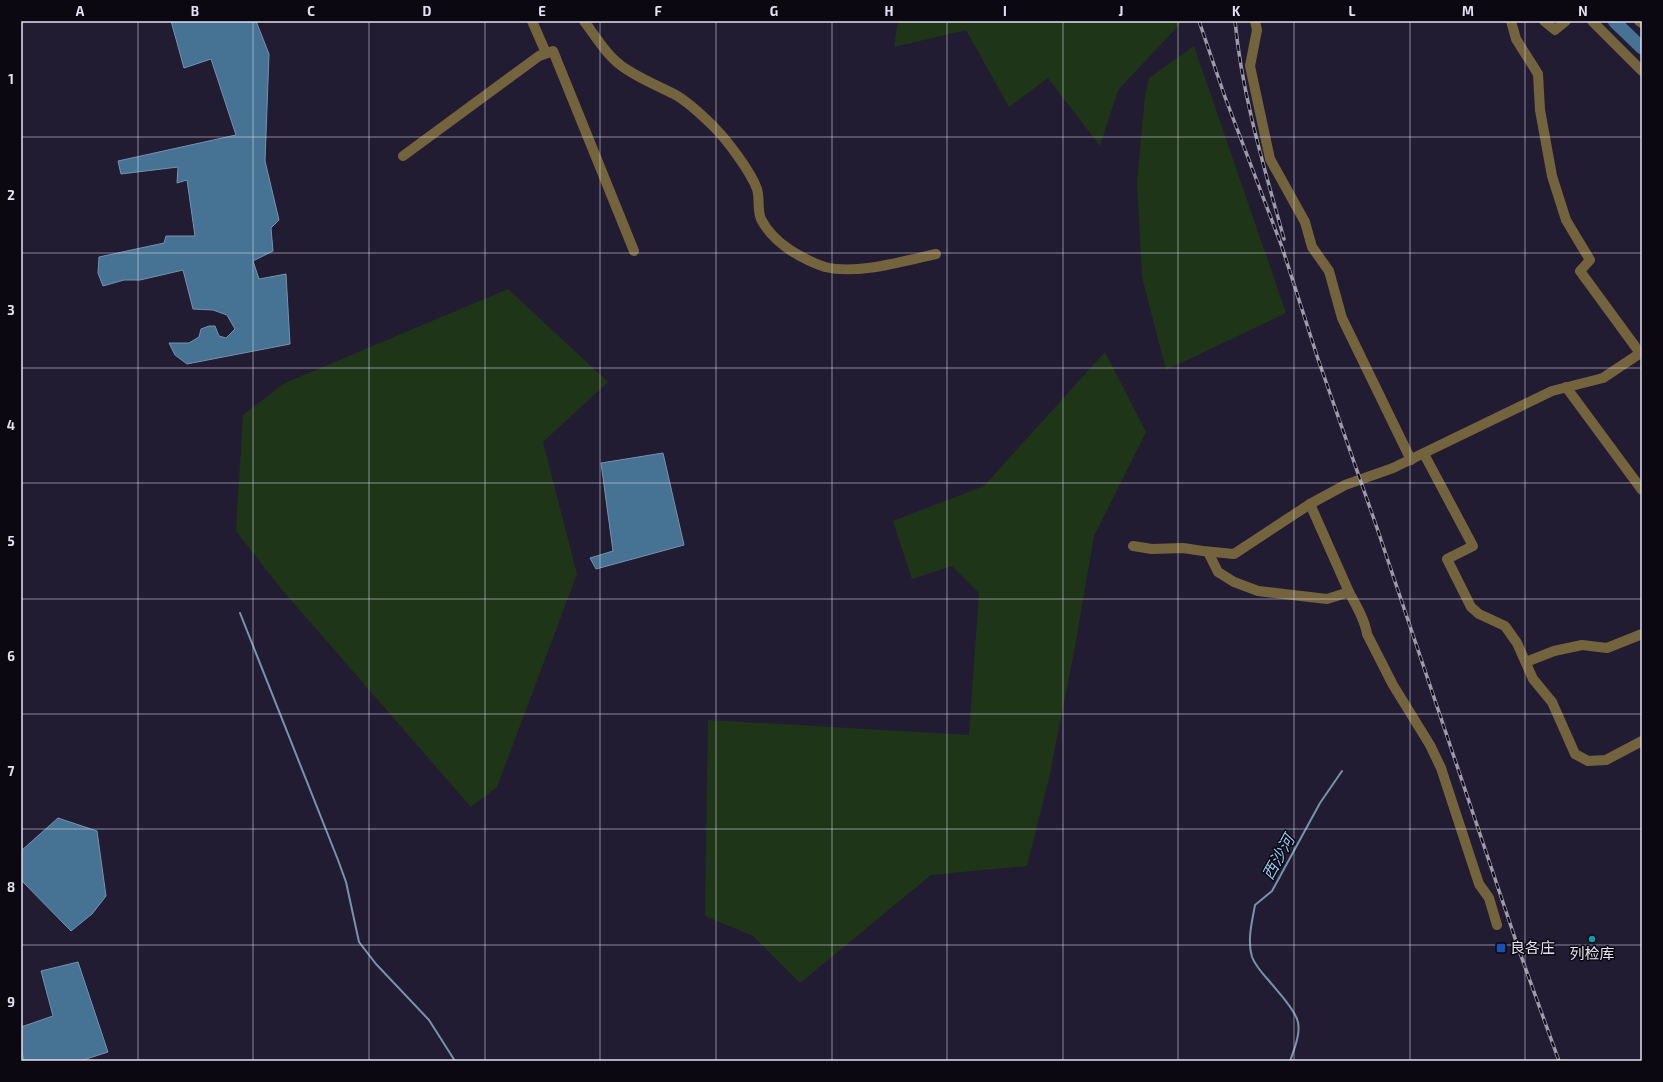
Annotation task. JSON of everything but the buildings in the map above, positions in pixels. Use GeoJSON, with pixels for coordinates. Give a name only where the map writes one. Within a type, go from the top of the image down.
{"type":"FeatureCollection","features":[{"type":"Feature","properties":{"kind":"street"},"geometry":{"type":"LineString","coordinates":[[532,21],[546,53]]}},
{"type":"Feature","properties":{"kind":"street"},"geometry":{"type":"LineString","coordinates":[[584,21],[609,53],[624,68],[648,82],[676,95],[714,127],[730,145],[757,189],[760,217],[767,230],[779,242],[801,257],[826,267],[848,270],[936,254]]}},
{"type":"Feature","properties":{"kind":"street"},"geometry":{"type":"LineString","coordinates":[[1255,21],[1257,30],[1250,66],[1270,159],[1305,222],[1312,247],[1329,272],[1342,318],[1411,460]]}},
{"type":"Feature","properties":{"kind":"street"},"geometry":{"type":"LineString","coordinates":[[1133,546],[1152,550],[1183,548],[1234,554],[1310,504],[1344,486],[1411,460],[1552,391],[1603,378],[1641,353],[1580,271],[1590,260],[1566,220],[1552,176],[1540,110],[1538,74],[1516,39],[1511,21]]}},
{"type":"Feature","properties":{"kind":"street"},"geometry":{"type":"LineString","coordinates":[[1544,21],[1555,30],[1566,21]]}},
{"type":"Feature","properties":{"kind":"street"},"geometry":{"type":"LineString","coordinates":[[1592,21],[1642,71]]}},
{"type":"Feature","properties":{"kind":"street"},"geometry":{"type":"LineString","coordinates":[[402,156],[539,56],[553,50],[634,251]]}},
{"type":"Feature","properties":{"kind":"street"},"geometry":{"type":"LineString","coordinates":[[1566,387],[1642,490]]}},
{"type":"Feature","properties":{"kind":"street"},"geometry":{"type":"LineString","coordinates":[[1424,454],[1473,546],[1446,559],[1471,607],[1479,614],[1505,626],[1517,643],[1533,679],[1552,702],[1575,754],[1588,761],[1606,760],[1642,741]]}},
{"type":"Feature","properties":{"kind":"street"},"geometry":{"type":"LineString","coordinates":[[1310,504],[1348,592],[1356,604],[1367,634],[1393,685],[1430,745],[1441,768],[1479,884],[1489,898],[1497,925]]}},
{"type":"Feature","properties":{"kind":"street"},"geometry":{"type":"LineString","coordinates":[[1208,552],[1218,572],[1234,582],[1258,591],[1327,599],[1348,592]]}},
{"type":"Feature","properties":{"kind":"street"},"geometry":{"type":"LineString","coordinates":[[1526,662],[1554,651],[1582,644],[1608,648],[1642,634]]}},
{"type":"Feature","properties":{"kind":"green space"},"geometry":{"type":"Polygon","coordinates":[[[898,21],[1183,21],[1118,90],[1100,146],[1048,78],[1009,107],[966,30],[894,47],[898,21]]]}},
{"type":"Feature","properties":{"kind":"green space"},"geometry":{"type":"Polygon","coordinates":[[[1194,46],[1286,313],[1166,370],[1142,277],[1137,182],[1145,96],[1149,78],[1194,46]]]}},
{"type":"Feature","properties":{"kind":"green space"},"geometry":{"type":"Polygon","coordinates":[[[508,289],[608,382],[543,442],[577,574],[497,787],[471,807],[283,591],[236,531],[243,415],[285,383],[508,289]]]}},
{"type":"Feature","properties":{"kind":"green space"},"geometry":{"type":"Polygon","coordinates":[[[1105,352],[1146,432],[1094,536],[1075,647],[1049,778],[1027,866],[931,875],[800,983],[753,936],[705,916],[708,720],[969,735],[979,593],[952,566],[912,579],[893,521],[984,486],[1105,352]]]}},
{"type":"Feature","properties":{"kind":"water"},"geometry":{"type":"Polygon","coordinates":[[[171,21],[256,21],[269,54],[265,161],[279,220],[271,228],[273,251],[253,261],[259,279],[286,274],[290,344],[187,364],[175,355],[169,343],[189,343],[199,337],[201,329],[209,326],[215,326],[219,336],[226,338],[235,329],[227,315],[213,310],[193,309],[183,270],[140,280],[124,280],[103,286],[98,273],[99,257],[164,243],[166,236],[195,236],[187,180],[177,183],[178,167],[121,174],[118,161],[236,135],[211,59],[184,68],[171,21]]]}},
{"type":"Feature","properties":{"kind":"water"},"geometry":{"type":"Polygon","coordinates":[[[663,453],[684,545],[596,569],[590,558],[613,551],[601,463],[663,453]]]}},
{"type":"Feature","properties":{"kind":"water"},"geometry":{"type":"Polygon","coordinates":[[[58,818],[97,831],[106,896],[92,914],[71,931],[21,880],[21,851],[58,818]]]}},
{"type":"Feature","properties":{"kind":"water"},"geometry":{"type":"Polygon","coordinates":[[[78,962],[108,1052],[80,1061],[24,1061],[21,1048],[21,1027],[53,1016],[41,971],[78,962]]]}},
{"type":"Feature","properties":{"kind":"waterway"},"geometry":{"type":"LineString","coordinates":[[1614,21],[1642,48]]}},
{"type":"Feature","properties":{"kind":"waterway"},"geometry":{"type":"LineString","coordinates":[[240,613],[346,882],[359,942],[376,964],[429,1020],[455,1061]]}},
{"type":"Feature","properties":{"kind":"waterway","name":"西沙河"},"geometry":{"type":"LineString","coordinates":[[1290,1061],[1299,1029],[1297,1019],[1289,1004],[1260,970],[1252,957],[1250,931],[1255,905],[1272,891],[1320,803],[1342,771]]}},
{"type":"Feature","properties":{"kind":"railway"},"geometry":{"type":"LineString","coordinates":[[1199,21],[1225,97],[1282,247],[1318,359],[1376,525],[1520,953],[1559,1061]]}},
{"type":"Feature","properties":{"kind":"railway"},"geometry":{"type":"LineString","coordinates":[[1235,21],[1238,49],[1248,104],[1284,239]]}},
{"type":"Feature","properties":{"kind":"place","name":"列检库"},"geometry":{"type":"Point","coordinates":[1592,939]}},
{"type":"Feature","properties":{"kind":"place","name":"良各庄"},"geometry":{"type":"Point","coordinates":[1501,948]}}]}
